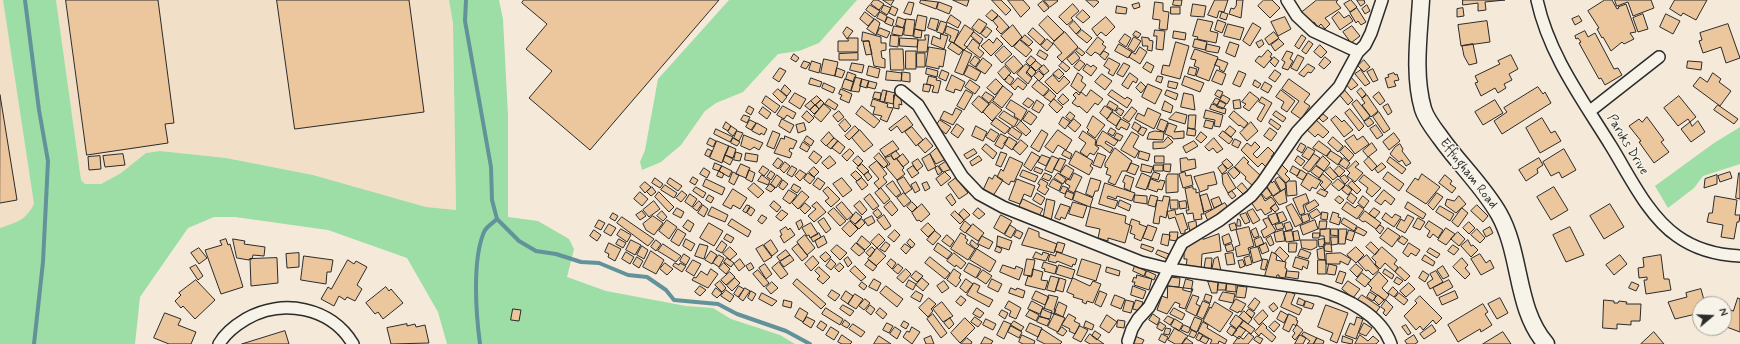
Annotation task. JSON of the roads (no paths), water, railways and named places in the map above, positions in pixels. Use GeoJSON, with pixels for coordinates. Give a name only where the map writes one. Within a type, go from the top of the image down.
{"type":"FeatureCollection","features":[{"type":"Feature","properties":{"kind":"street"},"geometry":{"type":"LineString","coordinates":[[1287,0],[1297,16],[1313,31],[1358,52]]}},
{"type":"Feature","properties":{"kind":"street"},"geometry":{"type":"LineString","coordinates":[[1128,341],[1138,319],[1149,306],[1182,243],[1220,220],[1251,196],[1262,183],[1297,132],[1339,87],[1358,52],[1365,45],[1371,33],[1382,0]]}},
{"type":"Feature","properties":{"kind":"street","name":"Effingham Road"},"geometry":{"type":"LineString","coordinates":[[1421,0],[1418,70],[1420,92],[1424,110],[1432,126],[1449,150],[1485,193],[1499,215],[1508,236],[1524,301],[1539,336],[1546,344]]}},
{"type":"Feature","properties":{"kind":"street","name":"Paruks Drive"},"geometry":{"type":"LineString","coordinates":[[1537,0],[1541,19],[1564,71],[1658,219],[1677,236],[1706,251],[1740,256]]}},
{"type":"Feature","properties":{"kind":"street"},"geometry":{"type":"LineString","coordinates":[[1590,111],[1659,58]]}},
{"type":"Feature","properties":{"kind":"street"},"geometry":{"type":"LineString","coordinates":[[901,91],[918,105],[962,176],[979,194],[1020,214],[1141,262],[1169,269],[1312,289],[1336,295],[1356,306],[1375,320],[1384,329],[1391,344]]}},
{"type":"Feature","properties":{"kind":"street"},"geometry":{"type":"LineString","coordinates":[[219,344],[229,332],[240,323],[256,314],[272,309],[290,307],[315,312],[331,320],[342,330],[353,344]]}},
{"type":"Feature","properties":{"kind":"waterway"},"geometry":{"type":"LineString","coordinates":[[25,0],[39,110],[48,161],[43,262],[34,344]]}},
{"type":"Feature","properties":{"kind":"waterway"},"geometry":{"type":"LineString","coordinates":[[466,0],[465,21],[491,167],[492,200],[497,219],[519,241],[536,251],[556,254],[581,262],[599,263],[628,275],[647,277],[666,290],[674,300],[718,304],[737,314],[786,331],[810,344]]}},
{"type":"Feature","properties":{"kind":"waterway"},"geometry":{"type":"LineString","coordinates":[[480,344],[476,303],[476,272],[478,257],[484,232],[497,219]]}}]}
